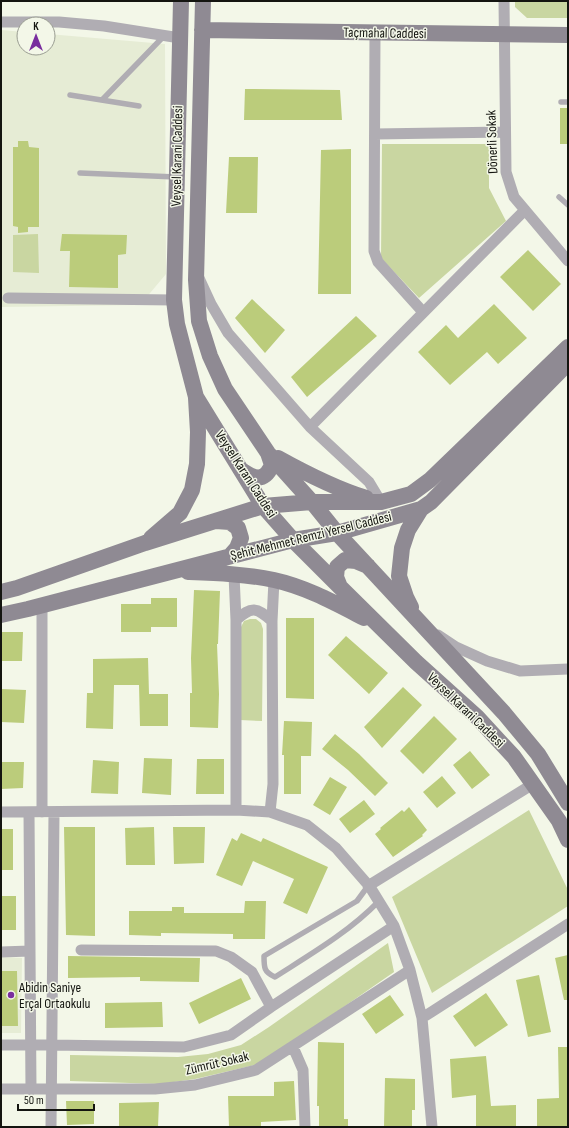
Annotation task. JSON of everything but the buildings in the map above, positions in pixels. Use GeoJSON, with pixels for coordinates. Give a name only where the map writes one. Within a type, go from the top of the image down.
{"type":"FeatureCollection","features":[{"type":"Feature","properties":{"kind":"main road","name":"Veysel Karani Caddesi"},"geometry":{"type":"LineString","coordinates":[[180,1],[172,37],[176,177],[174,300],[177,324],[196,397],[263,506],[293,540],[379,626],[416,662],[477,717],[514,758],[559,821],[568,840]]}},
{"type":"Feature","properties":{"kind":"main road","name":"Veysel Karani Caddesi"},"geometry":{"type":"LineString","coordinates":[[203,1],[196,272],[198,321],[210,356],[225,389],[268,453],[312,502],[337,533],[504,713],[538,754],[568,803]]}},
{"type":"Feature","properties":{"kind":"main road","name":"Taçmahal Caddesi"},"geometry":{"type":"LineString","coordinates":[[202,30],[568,35]]}},
{"type":"Feature","properties":{"kind":"main road","name":"Şehit Mehmet Remzi Yersel Caddesi"},"geometry":{"type":"LineString","coordinates":[[1,592],[17,588],[145,543],[263,506],[312,502],[382,502],[411,494],[430,480],[568,347]]}},
{"type":"Feature","properties":{"kind":"main road","name":"Şehit Mehmet Remzi Yersel Caddesi"},"geometry":{"type":"LineString","coordinates":[[1,614],[42,606],[293,540],[337,533],[421,509],[431,502],[568,363]]}},
{"type":"Feature","properties":{"kind":"main road"},"geometry":{"type":"LineString","coordinates":[[145,543],[180,513],[192,490],[197,464],[198,432],[196,397]]}},
{"type":"Feature","properties":{"kind":"main road"},"geometry":{"type":"LineString","coordinates":[[240,470],[250,476],[260,478],[268,474],[272,465],[268,453]]}},
{"type":"Feature","properties":{"kind":"main road"},"geometry":{"type":"LineString","coordinates":[[268,453],[353,494],[382,502]]}},
{"type":"Feature","properties":{"kind":"main road"},"geometry":{"type":"LineString","coordinates":[[418,621],[406,597],[399,576],[402,548],[408,530],[421,509]]}},
{"type":"Feature","properties":{"kind":"main road"},"geometry":{"type":"LineString","coordinates":[[216,520],[230,522],[238,528],[241,538],[237,548],[230,556]]}},
{"type":"Feature","properties":{"kind":"main road"},"geometry":{"type":"LineString","coordinates":[[340,587],[336,577],[337,567],[345,560],[356,561],[368,566]]}},
{"type":"Feature","properties":{"kind":"main road"},"geometry":{"type":"LineString","coordinates":[[176,571],[234,575],[274,580],[317,594],[379,626]]}},
{"type":"Feature","properties":{"kind":"street","name":"Dönerli Sokak"},"geometry":{"type":"LineString","coordinates":[[504,1],[506,172],[514,197],[568,261]]}},
{"type":"Feature","properties":{"kind":"street"},"geometry":{"type":"LineString","coordinates":[[1,22],[59,22],[104,26],[172,37]]}},
{"type":"Feature","properties":{"kind":"street"},"geometry":{"type":"LineString","coordinates":[[376,32],[374,251],[378,262],[423,312]]}},
{"type":"Feature","properties":{"kind":"street"},"geometry":{"type":"LineString","coordinates":[[374,134],[505,132]]}},
{"type":"Feature","properties":{"kind":"street"},"geometry":{"type":"LineString","coordinates":[[310,427],[525,210]]}},
{"type":"Feature","properties":{"kind":"street"},"geometry":{"type":"LineString","coordinates":[[196,272],[211,304],[228,333],[310,427],[369,482],[382,502]]}},
{"type":"Feature","properties":{"kind":"street"},"geometry":{"type":"LineString","coordinates":[[8,298],[174,300]]}},
{"type":"Feature","properties":{"kind":"street"},"geometry":{"type":"LineString","coordinates":[[234,575],[236,620],[236,810]]}},
{"type":"Feature","properties":{"kind":"street"},"geometry":{"type":"LineString","coordinates":[[270,812],[273,784],[272,621],[274,580]]}},
{"type":"Feature","properties":{"kind":"street"},"geometry":{"type":"LineString","coordinates":[[42,606],[42,812]]}},
{"type":"Feature","properties":{"kind":"street"},"geometry":{"type":"LineString","coordinates":[[236,620],[245,611],[253,609],[261,612],[272,621]]}},
{"type":"Feature","properties":{"kind":"street"},"geometry":{"type":"LineString","coordinates":[[418,621],[456,647],[487,661],[520,671],[568,669]]}},
{"type":"Feature","properties":{"kind":"street"},"geometry":{"type":"LineString","coordinates":[[368,886],[533,784]]}},
{"type":"Feature","properties":{"kind":"street"},"geometry":{"type":"LineString","coordinates":[[1,812],[236,810],[270,812],[307,825],[336,848],[368,886],[394,926],[410,970],[422,1018],[432,1127]]}},
{"type":"Feature","properties":{"kind":"street"},"geometry":{"type":"LineString","coordinates":[[29,812],[31,1090]]}},
{"type":"Feature","properties":{"kind":"street"},"geometry":{"type":"LineString","coordinates":[[51,1127],[54,812]]}},
{"type":"Feature","properties":{"kind":"street"},"geometry":{"type":"LineString","coordinates":[[422,1018],[568,924]]}},
{"type":"Feature","properties":{"kind":"street","name":"Zümrüt Sokak"},"geometry":{"type":"LineString","coordinates":[[1,1045],[184,1048],[231,1036],[271,1007],[394,926]]}},
{"type":"Feature","properties":{"kind":"street"},"geometry":{"type":"LineString","coordinates":[[81,950],[216,951],[232,957],[252,972],[271,1007]]}},
{"type":"Feature","properties":{"kind":"street"},"geometry":{"type":"LineString","coordinates":[[1,952],[30,952]]}},
{"type":"Feature","properties":{"kind":"street","name":"Zümrüt Sokak"},"geometry":{"type":"LineString","coordinates":[[1,1089],[155,1089],[196,1085],[256,1070],[410,970]]}},
{"type":"Feature","properties":{"kind":"street"},"geometry":{"type":"LineString","coordinates":[[293,1047],[303,1070],[305,1127]]}},
{"type":"Feature","properties":{"kind":"lane"},"geometry":{"type":"LineString","coordinates":[[102,100],[172,37]]}},
{"type":"Feature","properties":{"kind":"lane"},"geometry":{"type":"LineString","coordinates":[[70,95],[139,106]]}},
{"type":"Feature","properties":{"kind":"lane"},"geometry":{"type":"LineString","coordinates":[[561,102],[568,102]]}},
{"type":"Feature","properties":{"kind":"lane"},"geometry":{"type":"LineString","coordinates":[[80,173],[176,177]]}},
{"type":"Feature","properties":{"kind":"lane"},"geometry":{"type":"LineString","coordinates":[[559,197],[568,206]]}},
{"type":"Feature","properties":{"kind":"lane"},"geometry":{"type":"LineString","coordinates":[[368,886],[357,901],[264,956],[264,966],[268,974],[275,977],[337,936],[369,911],[378,901]]}},
{"type":"Feature","properties":{"kind":"shaded area"},"geometry":{"type":"Polygon","coordinates":[[[1,30],[16,31],[16,56],[56,56],[56,35],[165,44],[166,274],[140,305],[1,307],[1,30]]]}},
{"type":"Feature","properties":{"kind":"shaded area","name":"Abidin Saniye Erçal Ortaokulu"},"geometry":{"type":"Polygon","coordinates":[[[1,957],[22,958],[21,1033],[1,1033],[1,957]]]}},
{"type":"Feature","properties":{"kind":"green space"},"geometry":{"type":"Polygon","coordinates":[[[515,1],[568,1],[568,18],[527,18],[515,7],[515,1]]]}},
{"type":"Feature","properties":{"kind":"green space"},"geometry":{"type":"Polygon","coordinates":[[[382,144],[489,144],[489,188],[506,221],[419,298],[381,258],[382,144]]]}},
{"type":"Feature","properties":{"kind":"green space"},"geometry":{"type":"Polygon","coordinates":[[[38,234],[39,273],[13,272],[13,235],[38,234]]]}},
{"type":"Feature","properties":{"kind":"green space"},"geometry":{"type":"Polygon","coordinates":[[[256,619],[261,623],[263,629],[262,721],[240,720],[241,627],[244,621],[256,619]]]}},
{"type":"Feature","properties":{"kind":"green space"},"geometry":{"type":"Polygon","coordinates":[[[529,810],[568,890],[568,906],[432,993],[392,897],[529,810]]]}},
{"type":"Feature","properties":{"kind":"green space"},"geometry":{"type":"Polygon","coordinates":[[[388,943],[394,972],[259,1064],[195,1079],[160,1084],[70,1081],[70,1055],[178,1057],[208,1054],[241,1045],[388,943]]]}},
{"type":"Feature","properties":{"kind":"place","name":"Abidin Saniye Erçal Ortaokulu"},"geometry":{"type":"Point","coordinates":[11,995]}}]}
